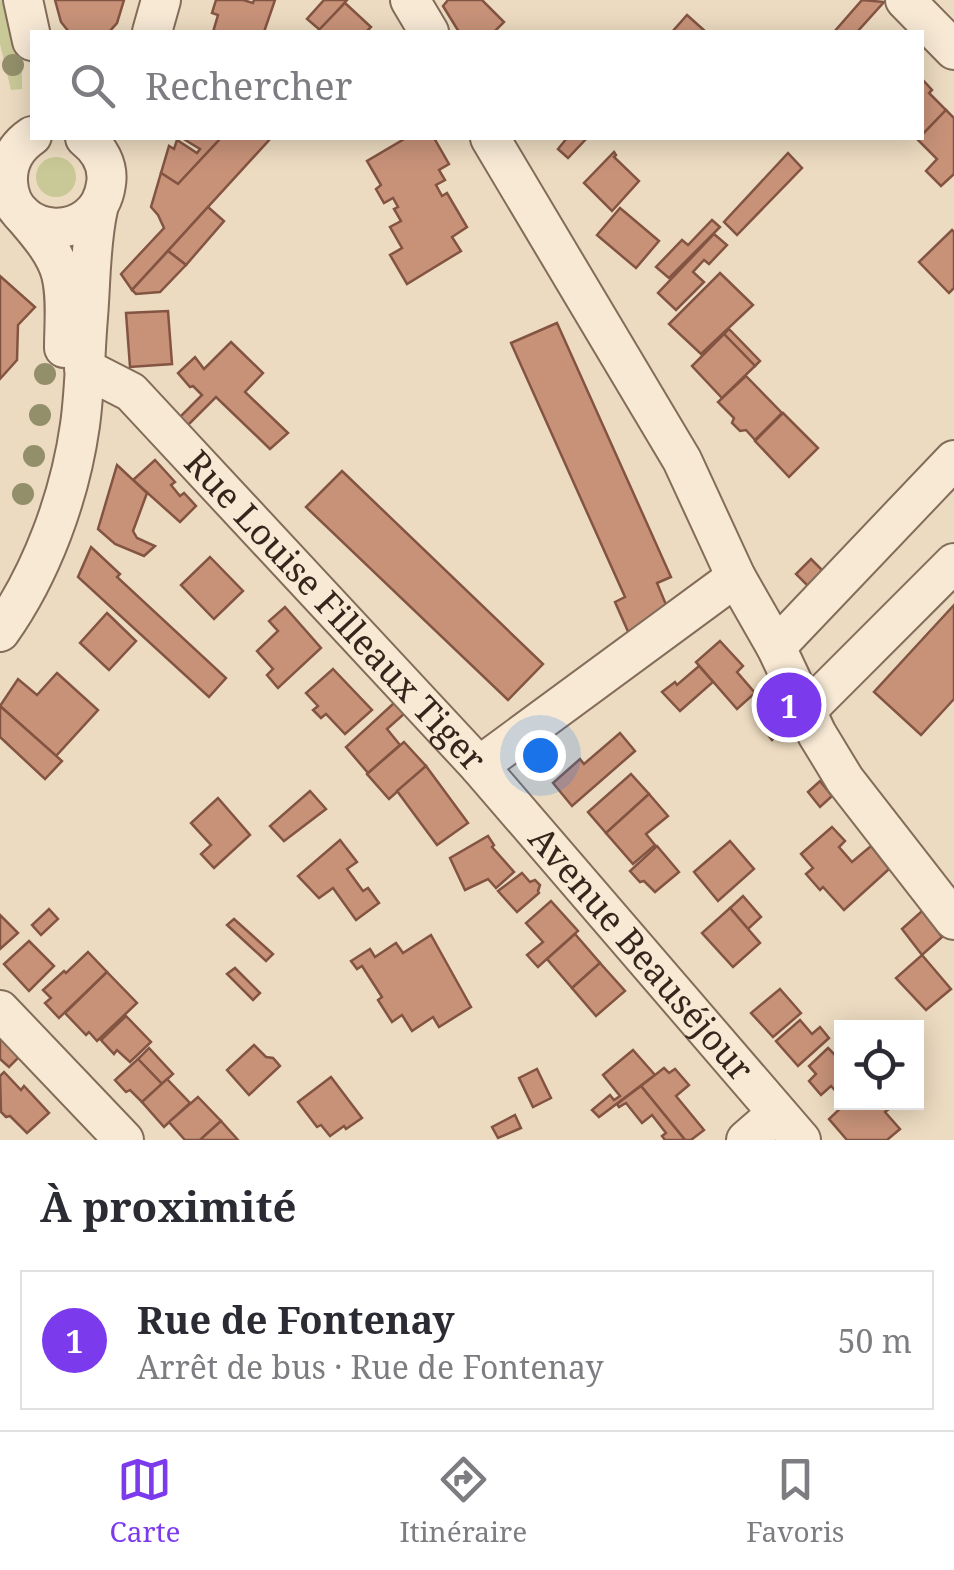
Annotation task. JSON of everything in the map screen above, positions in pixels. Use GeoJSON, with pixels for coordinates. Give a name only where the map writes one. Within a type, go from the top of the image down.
{"type":"FeatureCollection","features":[{"type":"Feature","properties":{"kind":"street"},"geometry":{"type":"LineString","coordinates":[[23,0],[30,32]]}},
{"type":"Feature","properties":{"kind":"street"},"geometry":{"type":"LineString","coordinates":[[153,30],[161,0]]}},
{"type":"Feature","properties":{"kind":"street"},"geometry":{"type":"LineString","coordinates":[[410,0],[428,30]]}},
{"type":"Feature","properties":{"kind":"street"},"geometry":{"type":"LineString","coordinates":[[905,0],[954,50]]}},
{"type":"Feature","properties":{"kind":"street"},"geometry":{"type":"LineString","coordinates":[[0,632],[51,538],[71,476],[81,422],[92,238],[108,176],[104,160],[87,140]]}},
{"type":"Feature","properties":{"kind":"street"},"geometry":{"type":"LineString","coordinates":[[21,213],[51,228],[68,228],[84,221],[102,202],[123,140]]}},
{"type":"Feature","properties":{"kind":"street"},"geometry":{"type":"LineString","coordinates":[[491,140],[682,460],[736,577],[776,647],[817,734],[845,780],[954,920]]}},
{"type":"Feature","properties":{"kind":"street"},"geometry":{"type":"LineString","coordinates":[[0,599],[33,533],[52,472],[63,385],[61,274],[44,240],[12,200],[8,186],[19,145]]}},
{"type":"Feature","properties":{"kind":"street","name":"Rue Louise Filleaux Tiger"},"geometry":{"type":"LineString","coordinates":[[84,368],[131,392],[479,766],[736,577]]}},
{"type":"Feature","properties":{"kind":"street"},"geometry":{"type":"LineString","coordinates":[[776,647],[954,460]]}},
{"type":"Feature","properties":{"kind":"street"},"geometry":{"type":"LineString","coordinates":[[806,711],[954,563]]}},
{"type":"Feature","properties":{"kind":"street","name":"Avenue Beauséjour"},"geometry":{"type":"LineString","coordinates":[[479,766],[789,1126]]}},
{"type":"Feature","properties":{"kind":"street"},"geometry":{"type":"LineString","coordinates":[[0,1010],[124,1140]]}},
{"type":"Feature","properties":{"kind":"street"},"geometry":{"type":"LineString","coordinates":[[746,1140],[789,1126]]}},
{"type":"Feature","properties":{"kind":"green space"},"geometry":{"type":"Polygon","coordinates":[[[0,0],[5,0],[22,72],[22,89],[11,90],[0,44],[0,0]]]}},
{"type":"Feature","properties":{"kind":"green space"},"geometry":{"type":"Polygon","coordinates":[[[56,157],[70,163],[76,177],[70,191],[56,197],[42,191],[36,177],[42,163],[56,157]]]}},
{"type":"Feature","properties":{"kind":"building"},"geometry":{"type":"Polygon","coordinates":[[[55,0],[124,0],[111,30],[67,30],[55,0]]]}},
{"type":"Feature","properties":{"kind":"building"},"geometry":{"type":"Polygon","coordinates":[[[216,0],[275,0],[265,30],[214,30],[218,15],[212,13],[216,0]]]}},
{"type":"Feature","properties":{"kind":"building"},"geometry":{"type":"Polygon","coordinates":[[[324,0],[347,0],[320,30],[307,19],[324,0]]]}},
{"type":"Feature","properties":{"kind":"building"},"geometry":{"type":"Polygon","coordinates":[[[448,0],[482,0],[504,22],[496,30],[458,30],[443,6],[448,0]]]}},
{"type":"Feature","properties":{"kind":"building"},"geometry":{"type":"Polygon","coordinates":[[[862,0],[884,2],[859,30],[836,30],[862,0]]]}},
{"type":"Feature","properties":{"kind":"building"},"geometry":{"type":"Polygon","coordinates":[[[345,3],[371,27],[368,30],[319,30],[345,3]]]}},
{"type":"Feature","properties":{"kind":"building"},"geometry":{"type":"Polygon","coordinates":[[[687,15],[704,30],[674,30],[687,15]]]}},
{"type":"Feature","properties":{"kind":"building"},"geometry":{"type":"Polygon","coordinates":[[[924,81],[932,90],[929,93],[946,110],[924,133],[924,81]]]}},
{"type":"Feature","properties":{"kind":"building"},"geometry":{"type":"Polygon","coordinates":[[[946,110],[954,118],[954,174],[941,186],[926,171],[937,159],[918,140],[924,140],[924,133],[946,110]]]}},
{"type":"Feature","properties":{"kind":"building"},"geometry":{"type":"Polygon","coordinates":[[[177,140],[197,153],[200,149],[185,140],[219,140],[178,184],[161,173],[169,146],[174,149],[177,140]]]}},
{"type":"Feature","properties":{"kind":"building"},"geometry":{"type":"Polygon","coordinates":[[[219,140],[269,140],[132,290],[121,274],[164,228],[151,207],[161,173],[178,184],[219,140]]]}},
{"type":"Feature","properties":{"kind":"building"},"geometry":{"type":"Polygon","coordinates":[[[403,140],[435,140],[449,164],[439,170],[445,180],[436,185],[442,196],[447,193],[467,227],[452,237],[461,251],[407,284],[390,255],[402,248],[390,227],[401,221],[394,209],[398,207],[393,198],[384,203],[376,189],[381,185],[367,161],[403,140]]]}},
{"type":"Feature","properties":{"kind":"building"},"geometry":{"type":"Polygon","coordinates":[[[565,140],[585,140],[568,158],[558,149],[565,140]]]}},
{"type":"Feature","properties":{"kind":"building"},"geometry":{"type":"Polygon","coordinates":[[[614,152],[614,157],[639,181],[612,211],[584,183],[614,152]]]}},
{"type":"Feature","properties":{"kind":"building"},"geometry":{"type":"Polygon","coordinates":[[[788,153],[802,168],[737,235],[724,222],[788,153]]]}},
{"type":"Feature","properties":{"kind":"building"},"geometry":{"type":"Polygon","coordinates":[[[208,207],[224,221],[186,265],[168,251],[208,207]]]}},
{"type":"Feature","properties":{"kind":"building"},"geometry":{"type":"Polygon","coordinates":[[[620,208],[659,241],[636,268],[597,235],[620,208]]]}},
{"type":"Feature","properties":{"kind":"building"},"geometry":{"type":"Polygon","coordinates":[[[712,220],[720,227],[669,278],[656,267],[682,240],[688,245],[712,220]]]}},
{"type":"Feature","properties":{"kind":"building"},"geometry":{"type":"Polygon","coordinates":[[[952,230],[954,288],[949,293],[919,262],[952,230]]]}},
{"type":"Feature","properties":{"kind":"building"},"geometry":{"type":"Polygon","coordinates":[[[714,234],[727,245],[709,264],[704,260],[693,272],[704,282],[676,310],[658,293],[714,234]]]}},
{"type":"Feature","properties":{"kind":"building"},"geometry":{"type":"Polygon","coordinates":[[[168,251],[186,265],[160,292],[136,294],[132,290],[168,251]]]}},
{"type":"Feature","properties":{"kind":"building"},"geometry":{"type":"Polygon","coordinates":[[[720,273],[753,305],[701,354],[669,324],[720,273]]]}},
{"type":"Feature","properties":{"kind":"building"},"geometry":{"type":"Polygon","coordinates":[[[0,276],[35,307],[18,325],[17,360],[0,379],[0,276]]]}},
{"type":"Feature","properties":{"kind":"building"},"geometry":{"type":"Polygon","coordinates":[[[168,311],[172,364],[130,367],[126,313],[168,311]]]}},
{"type":"Feature","properties":{"kind":"building"},"geometry":{"type":"Polygon","coordinates":[[[557,323],[671,577],[657,583],[667,607],[630,636],[615,602],[625,597],[511,343],[557,323]]]}},
{"type":"Feature","properties":{"kind":"building"},"geometry":{"type":"Polygon","coordinates":[[[729,329],[760,361],[755,366],[724,334],[729,329]]]}},
{"type":"Feature","properties":{"kind":"building"},"geometry":{"type":"Polygon","coordinates":[[[724,334],[755,366],[722,398],[692,366],[724,334]]]}},
{"type":"Feature","properties":{"kind":"building"},"geometry":{"type":"Polygon","coordinates":[[[231,342],[263,373],[245,392],[288,433],[270,449],[216,397],[180,433],[172,425],[202,395],[178,373],[195,357],[204,369],[231,342]]]}},
{"type":"Feature","properties":{"kind":"building"},"geometry":{"type":"Polygon","coordinates":[[[746,376],[782,413],[755,440],[732,423],[734,418],[718,402],[746,376]]]}},
{"type":"Feature","properties":{"kind":"building"},"geometry":{"type":"Polygon","coordinates":[[[783,413],[818,448],[789,477],[755,441],[783,413]]]}},
{"type":"Feature","properties":{"kind":"building"},"geometry":{"type":"Polygon","coordinates":[[[155,460],[175,482],[171,485],[180,496],[184,493],[196,506],[180,522],[133,480],[155,460]]]}},
{"type":"Feature","properties":{"kind":"building"},"geometry":{"type":"Polygon","coordinates":[[[117,465],[147,493],[133,531],[137,538],[155,546],[144,556],[115,544],[98,529],[117,465]]]}},
{"type":"Feature","properties":{"kind":"building"},"geometry":{"type":"Polygon","coordinates":[[[342,471],[543,664],[508,700],[306,507],[342,471]]]}},
{"type":"Feature","properties":{"kind":"building"},"geometry":{"type":"Polygon","coordinates":[[[91,547],[120,574],[117,577],[226,678],[209,697],[78,577],[91,547]]]}},
{"type":"Feature","properties":{"kind":"building"},"geometry":{"type":"Polygon","coordinates":[[[210,557],[243,591],[214,619],[181,585],[210,557]]]}},
{"type":"Feature","properties":{"kind":"building"},"geometry":{"type":"Polygon","coordinates":[[[811,559],[825,573],[810,588],[796,574],[811,559]]]}},
{"type":"Feature","properties":{"kind":"building"},"geometry":{"type":"Polygon","coordinates":[[[954,605],[954,699],[921,735],[874,692],[954,605]]]}},
{"type":"Feature","properties":{"kind":"building"},"geometry":{"type":"Polygon","coordinates":[[[285,607],[321,648],[278,688],[267,675],[273,669],[257,651],[278,631],[269,621],[285,607]]]}},
{"type":"Feature","properties":{"kind":"building"},"geometry":{"type":"Polygon","coordinates":[[[107,613],[136,641],[109,670],[80,643],[107,613]]]}},
{"type":"Feature","properties":{"kind":"building"},"geometry":{"type":"Polygon","coordinates":[[[720,641],[743,666],[737,672],[755,693],[737,709],[696,662],[720,641]]]}},
{"type":"Feature","properties":{"kind":"building"},"geometry":{"type":"Polygon","coordinates":[[[699,666],[713,682],[680,711],[662,692],[699,666]]]}},
{"type":"Feature","properties":{"kind":"building"},"geometry":{"type":"Polygon","coordinates":[[[333,669],[372,710],[345,734],[326,714],[321,718],[313,710],[318,706],[306,693],[333,669]]]}},
{"type":"Feature","properties":{"kind":"building"},"geometry":{"type":"Polygon","coordinates":[[[57,673],[98,710],[56,756],[0,706],[18,679],[37,695],[57,673]]]}},
{"type":"Feature","properties":{"kind":"building"},"geometry":{"type":"Polygon","coordinates":[[[394,703],[404,714],[387,729],[400,745],[368,773],[346,747],[394,703]]]}},
{"type":"Feature","properties":{"kind":"building"},"geometry":{"type":"Polygon","coordinates":[[[0,706],[62,761],[45,779],[0,737],[0,706]]]}},
{"type":"Feature","properties":{"kind":"building"},"geometry":{"type":"Polygon","coordinates":[[[783,707],[791,723],[772,740],[761,726],[783,707]]]}},
{"type":"Feature","properties":{"kind":"building"},"geometry":{"type":"Polygon","coordinates":[[[620,733],[635,751],[572,806],[553,783],[580,759],[584,764],[620,733]]]}},
{"type":"Feature","properties":{"kind":"building"},"geometry":{"type":"Polygon","coordinates":[[[404,742],[426,766],[389,799],[367,774],[404,742]]]}},
{"type":"Feature","properties":{"kind":"building"},"geometry":{"type":"Polygon","coordinates":[[[426,766],[468,823],[437,845],[397,791],[426,766]]]}},
{"type":"Feature","properties":{"kind":"building"},"geometry":{"type":"Polygon","coordinates":[[[631,774],[649,794],[606,833],[588,812],[631,774]]]}},
{"type":"Feature","properties":{"kind":"building"},"geometry":{"type":"Polygon","coordinates":[[[820,781],[832,796],[820,807],[808,792],[820,781]]]}},
{"type":"Feature","properties":{"kind":"building"},"geometry":{"type":"Polygon","coordinates":[[[310,791],[326,809],[284,841],[270,826],[310,791]]]}},
{"type":"Feature","properties":{"kind":"building"},"geometry":{"type":"Polygon","coordinates":[[[649,794],[668,816],[646,834],[655,845],[633,864],[606,833],[649,794]]]}},
{"type":"Feature","properties":{"kind":"building"},"geometry":{"type":"Polygon","coordinates":[[[218,798],[250,835],[214,868],[201,854],[211,845],[191,823],[218,798]]]}},
{"type":"Feature","properties":{"kind":"building"},"geometry":{"type":"Polygon","coordinates":[[[832,827],[845,841],[839,847],[852,862],[871,846],[889,869],[844,910],[806,874],[813,868],[801,854],[832,827]]]}},
{"type":"Feature","properties":{"kind":"building"},"geometry":{"type":"Polygon","coordinates":[[[488,836],[492,847],[514,872],[496,888],[488,879],[465,890],[450,858],[488,836]]]}},
{"type":"Feature","properties":{"kind":"building"},"geometry":{"type":"Polygon","coordinates":[[[340,840],[357,862],[347,869],[363,891],[368,888],[379,903],[356,920],[333,888],[319,898],[298,876],[340,840]]]}},
{"type":"Feature","properties":{"kind":"building"},"geometry":{"type":"Polygon","coordinates":[[[730,841],[754,869],[718,901],[694,872],[730,841]]]}},
{"type":"Feature","properties":{"kind":"building"},"geometry":{"type":"Polygon","coordinates":[[[657,846],[679,872],[655,892],[630,871],[657,846]]]}},
{"type":"Feature","properties":{"kind":"building"},"geometry":{"type":"Polygon","coordinates":[[[522,873],[530,882],[535,880],[540,885],[539,893],[517,912],[498,891],[522,873]]]}},
{"type":"Feature","properties":{"kind":"building"},"geometry":{"type":"Polygon","coordinates":[[[743,896],[761,917],[748,929],[730,908],[743,896]]]}},
{"type":"Feature","properties":{"kind":"building"},"geometry":{"type":"Polygon","coordinates":[[[551,901],[578,931],[538,967],[527,955],[543,942],[526,923],[551,901]]]}},
{"type":"Feature","properties":{"kind":"building"},"geometry":{"type":"Polygon","coordinates":[[[730,908],[760,943],[733,967],[702,933],[730,908]]]}},
{"type":"Feature","properties":{"kind":"building"},"geometry":{"type":"Polygon","coordinates":[[[49,909],[58,919],[41,935],[32,925],[49,909]]]}},
{"type":"Feature","properties":{"kind":"building"},"geometry":{"type":"Polygon","coordinates":[[[922,911],[942,937],[922,955],[902,929],[922,911]]]}},
{"type":"Feature","properties":{"kind":"building"},"geometry":{"type":"Polygon","coordinates":[[[0,915],[18,933],[0,949],[0,915]]]}},
{"type":"Feature","properties":{"kind":"building"},"geometry":{"type":"Polygon","coordinates":[[[234,919],[273,954],[266,961],[227,925],[234,919]]]}},
{"type":"Feature","properties":{"kind":"building"},"geometry":{"type":"Polygon","coordinates":[[[575,934],[600,963],[572,988],[547,959],[575,934]]]}},
{"type":"Feature","properties":{"kind":"building"},"geometry":{"type":"Polygon","coordinates":[[[431,935],[471,1007],[439,1027],[433,1017],[412,1031],[402,1015],[392,1022],[362,966],[357,969],[351,961],[370,949],[375,957],[396,943],[403,953],[431,935]]]}},
{"type":"Feature","properties":{"kind":"building"},"geometry":{"type":"Polygon","coordinates":[[[29,941],[54,966],[29,991],[4,964],[29,941]]]}},
{"type":"Feature","properties":{"kind":"building"},"geometry":{"type":"Polygon","coordinates":[[[88,952],[107,972],[59,1018],[45,1003],[51,998],[43,990],[88,952]]]}},
{"type":"Feature","properties":{"kind":"building"},"geometry":{"type":"Polygon","coordinates":[[[922,955],[951,989],[926,1010],[896,978],[922,955]]]}},
{"type":"Feature","properties":{"kind":"building"},"geometry":{"type":"Polygon","coordinates":[[[600,963],[625,991],[596,1016],[572,988],[600,963]]]}},
{"type":"Feature","properties":{"kind":"building"},"geometry":{"type":"Polygon","coordinates":[[[235,968],[260,993],[253,1000],[227,974],[235,968]]]}},
{"type":"Feature","properties":{"kind":"building"},"geometry":{"type":"Polygon","coordinates":[[[107,972],[137,1003],[97,1041],[65,1013],[107,972]]]}},
{"type":"Feature","properties":{"kind":"building"},"geometry":{"type":"Polygon","coordinates":[[[780,989],[801,1013],[773,1037],[751,1013],[780,989]]]}},
{"type":"Feature","properties":{"kind":"building"},"geometry":{"type":"Polygon","coordinates":[[[126,1016],[151,1042],[130,1062],[117,1050],[114,1054],[101,1040],[126,1016]]]}},
{"type":"Feature","properties":{"kind":"building"},"geometry":{"type":"Polygon","coordinates":[[[800,1020],[812,1034],[820,1027],[829,1038],[798,1066],[776,1041],[800,1020]]]}},
{"type":"Feature","properties":{"kind":"building"},"geometry":{"type":"Polygon","coordinates":[[[0,1034],[20,1056],[9,1067],[0,1059],[0,1034]]]}},
{"type":"Feature","properties":{"kind":"building"},"geometry":{"type":"Polygon","coordinates":[[[254,1045],[280,1066],[249,1095],[227,1070],[254,1045]]]}},
{"type":"Feature","properties":{"kind":"building"},"geometry":{"type":"Polygon","coordinates":[[[149,1048],[173,1074],[162,1084],[138,1059],[149,1048]]]}},
{"type":"Feature","properties":{"kind":"building"},"geometry":{"type":"Polygon","coordinates":[[[828,1048],[834,1054],[834,1089],[831,1086],[821,1095],[809,1081],[816,1074],[809,1066],[828,1048]]]}},
{"type":"Feature","properties":{"kind":"building"},"geometry":{"type":"Polygon","coordinates":[[[633,1050],[655,1075],[599,1117],[592,1110],[610,1095],[614,1100],[620,1096],[603,1075],[633,1050]]]}},
{"type":"Feature","properties":{"kind":"building"},"geometry":{"type":"Polygon","coordinates":[[[138,1059],[162,1084],[142,1102],[115,1080],[138,1059]]]}},
{"type":"Feature","properties":{"kind":"building"},"geometry":{"type":"Polygon","coordinates":[[[664,1068],[669,1073],[675,1069],[689,1085],[676,1096],[704,1130],[691,1140],[685,1140],[641,1086],[664,1068]]]}},
{"type":"Feature","properties":{"kind":"building"},"geometry":{"type":"Polygon","coordinates":[[[537,1069],[551,1098],[533,1107],[519,1078],[537,1069]]]}},
{"type":"Feature","properties":{"kind":"building"},"geometry":{"type":"Polygon","coordinates":[[[4,1072],[21,1090],[24,1086],[49,1113],[27,1133],[1,1112],[0,1076],[4,1072]]]}},
{"type":"Feature","properties":{"kind":"building"},"geometry":{"type":"Polygon","coordinates":[[[331,1077],[362,1118],[330,1136],[321,1125],[317,1127],[298,1102],[331,1077]]]}},
{"type":"Feature","properties":{"kind":"building"},"geometry":{"type":"Polygon","coordinates":[[[167,1079],[190,1103],[164,1127],[142,1102],[167,1079]]]}},
{"type":"Feature","properties":{"kind":"building"},"geometry":{"type":"Polygon","coordinates":[[[641,1086],[685,1140],[665,1140],[662,1136],[666,1133],[652,1115],[642,1123],[626,1103],[619,1107],[617,1104],[641,1086]]]}},
{"type":"Feature","properties":{"kind":"building"},"geometry":{"type":"Polygon","coordinates":[[[198,1097],[221,1121],[200,1140],[185,1140],[169,1122],[198,1097]]]}},
{"type":"Feature","properties":{"kind":"building"},"geometry":{"type":"Polygon","coordinates":[[[839,1110],[888,1110],[885,1112],[900,1129],[887,1140],[847,1140],[829,1119],[839,1110]]]}},
{"type":"Feature","properties":{"kind":"building"},"geometry":{"type":"Polygon","coordinates":[[[515,1115],[521,1128],[498,1138],[492,1127],[515,1115]]]}},
{"type":"Feature","properties":{"kind":"building"},"geometry":{"type":"Polygon","coordinates":[[[221,1121],[238,1140],[200,1140],[221,1121]]]}},
{"type":"Feature","properties":{"kind":"place","name":"Rue de Fontenay"},"geometry":{"type":"Point","coordinates":[789,705]}}]}
